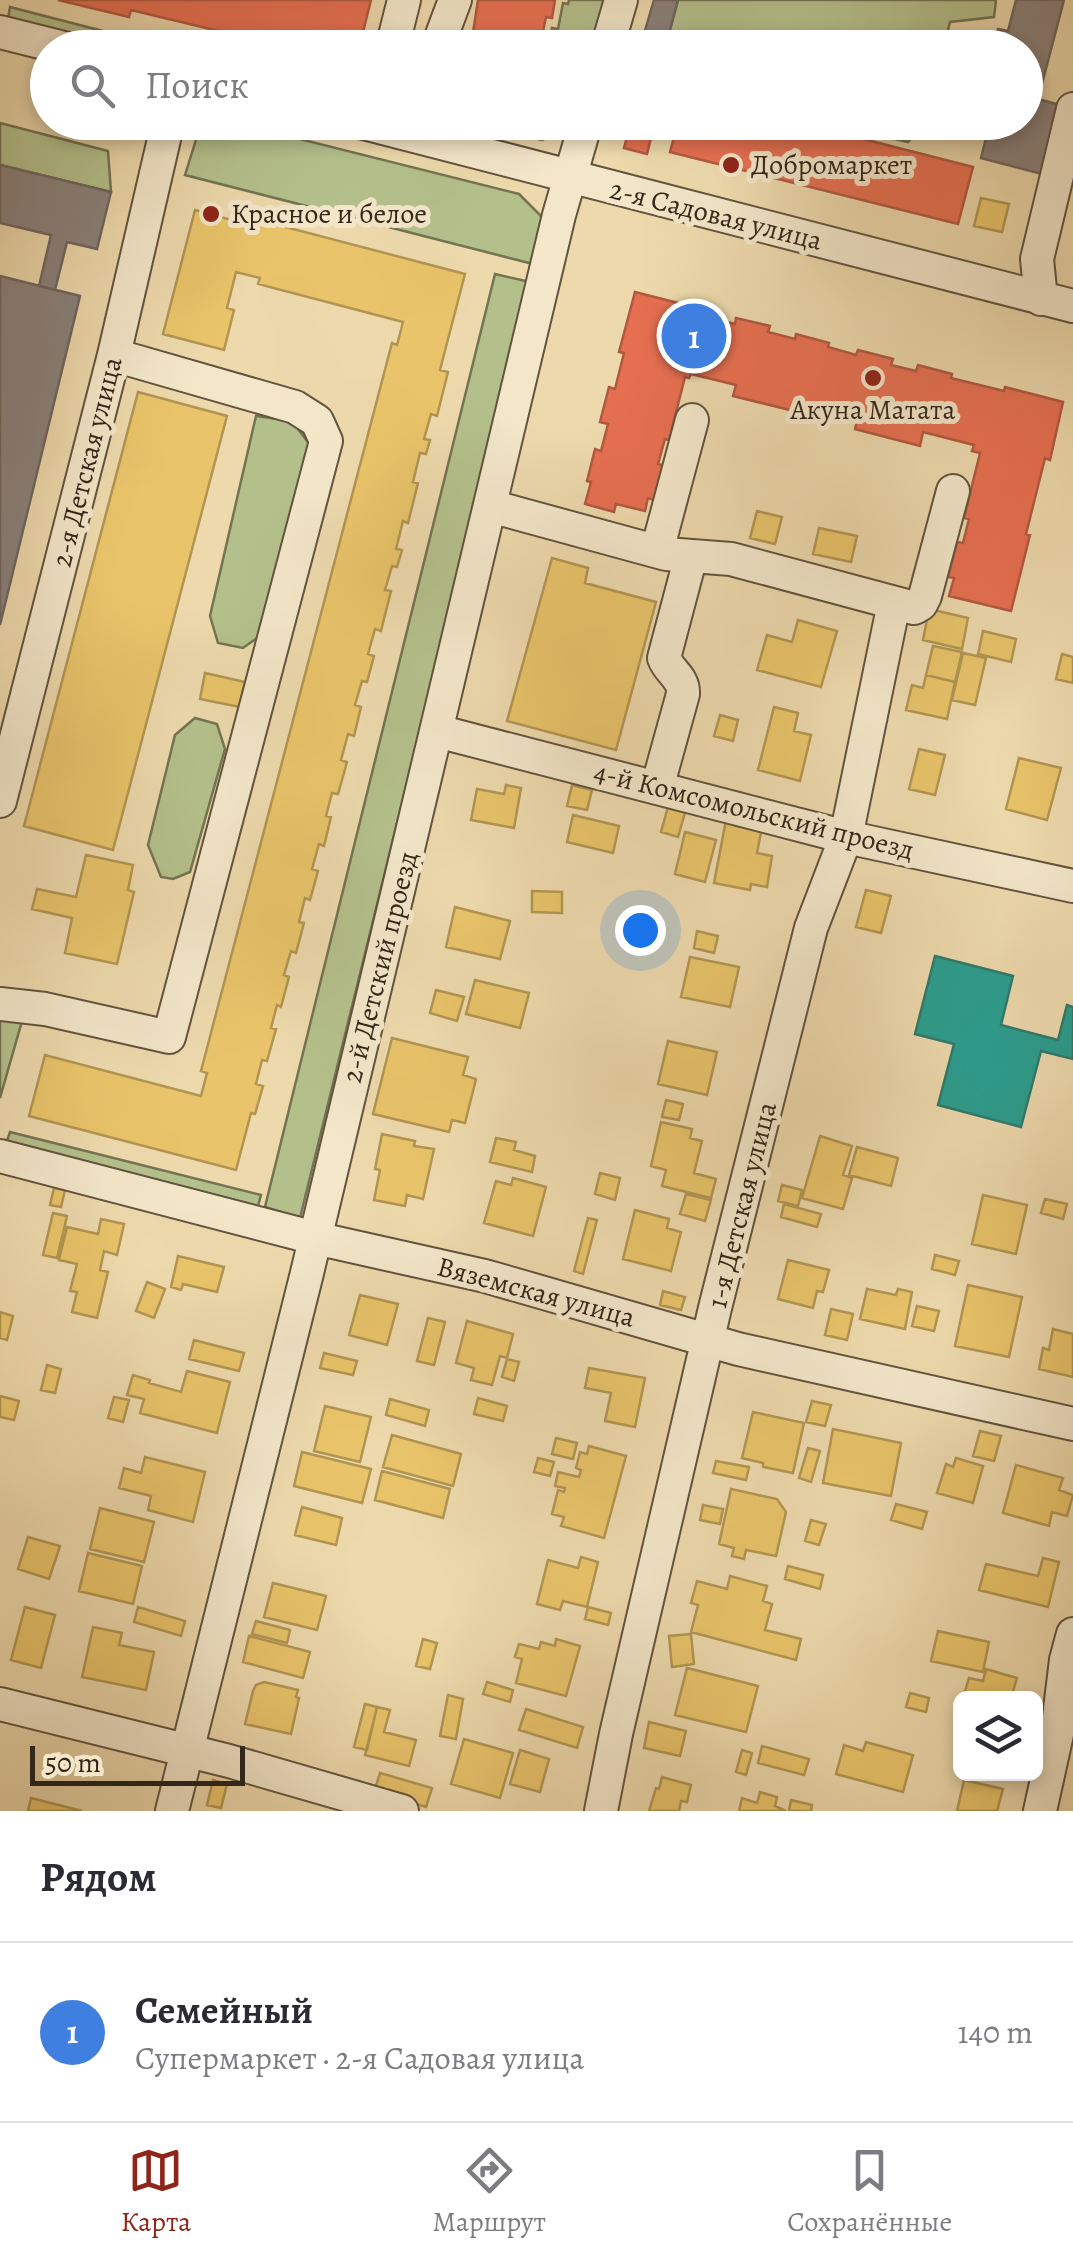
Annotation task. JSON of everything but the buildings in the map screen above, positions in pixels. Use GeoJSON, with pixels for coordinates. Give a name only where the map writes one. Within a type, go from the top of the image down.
{"type":"FeatureCollection","features":[{"type":"Feature","properties":{"kind":"street"},"geometry":{"type":"LineString","coordinates":[[396,30],[404,0]]}},
{"type":"Feature","properties":{"kind":"street"},"geometry":{"type":"LineString","coordinates":[[442,30],[455,0]]}},
{"type":"Feature","properties":{"kind":"street"},"geometry":{"type":"LineString","coordinates":[[613,30],[621,0]]}},
{"type":"Feature","properties":{"kind":"street"},"geometry":{"type":"LineString","coordinates":[[0,32],[30,40]]}},
{"type":"Feature","properties":{"kind":"street"},"geometry":{"type":"LineString","coordinates":[[1057,302],[1037,259],[1073,109]]}},
{"type":"Feature","properties":{"kind":"street","name":"2-я Детская улица"},"geometry":{"type":"LineString","coordinates":[[0,800],[114,356],[164,140]]}},
{"type":"Feature","properties":{"kind":"street","name":"2-я Садовая улица"},"geometry":{"type":"LineString","coordinates":[[449,140],[570,178],[1057,302]]}},
{"type":"Feature","properties":{"kind":"street","name":"2-й Детский проезд"},"geometry":{"type":"LineString","coordinates":[[172,1811],[581,140]]}},
{"type":"Feature","properties":{"kind":"street"},"geometry":{"type":"LineString","coordinates":[[0,1004],[45,1009],[169,1037],[326,441],[317,422],[295,406],[114,356]]}},
{"type":"Feature","properties":{"kind":"street"},"geometry":{"type":"LineString","coordinates":[[657,551],[692,420]]}},
{"type":"Feature","properties":{"kind":"street"},"geometry":{"type":"LineString","coordinates":[[490,506],[657,551],[731,559],[914,608],[922,604],[953,491]]}},
{"type":"Feature","properties":{"kind":"street"},"geometry":{"type":"LineString","coordinates":[[657,788],[683,687],[664,658],[691,556]]}},
{"type":"Feature","properties":{"kind":"street","name":"1-я Детская улица"},"geometry":{"type":"LineString","coordinates":[[601,1811],[709,1340],[812,928],[846,837],[894,603]]}},
{"type":"Feature","properties":{"kind":"street","name":"4-й Комсомольский проезд"},"geometry":{"type":"LineString","coordinates":[[437,731],[846,837],[1073,886]]}},
{"type":"Feature","properties":{"kind":"street","name":"Вяземская улица"},"geometry":{"type":"LineString","coordinates":[[0,1156],[315,1238],[485,1276],[738,1348],[1073,1424]]}},
{"type":"Feature","properties":{"kind":"street"},"geometry":{"type":"LineString","coordinates":[[1040,1811],[1058,1734],[1066,1660],[1073,1634]]}},
{"type":"Feature","properties":{"kind":"street"},"geometry":{"type":"LineString","coordinates":[[0,1704],[187,1750],[402,1811]]}},
{"type":"Feature","properties":{"kind":"green space"},"geometry":{"type":"Polygon","coordinates":[[[569,0],[607,0],[597,30],[552,30],[558,29],[563,3],[568,4],[569,0]]]}},
{"type":"Feature","properties":{"kind":"green space"},"geometry":{"type":"Polygon","coordinates":[[[678,0],[996,0],[994,17],[950,22],[948,30],[670,30],[678,0]]]}},
{"type":"Feature","properties":{"kind":"green space"},"geometry":{"type":"Polygon","coordinates":[[[10,7],[99,30],[30,32],[7,26],[10,7]]]}},
{"type":"Feature","properties":{"kind":"green space"},"geometry":{"type":"Polygon","coordinates":[[[0,123],[30,131],[30,140],[66,140],[108,151],[111,192],[0,165],[0,123]]]}},
{"type":"Feature","properties":{"kind":"green space"},"geometry":{"type":"Polygon","coordinates":[[[196,140],[304,140],[519,194],[543,218],[533,264],[185,175],[196,140]]]}},
{"type":"Feature","properties":{"kind":"green space"},"geometry":{"type":"Polygon","coordinates":[[[495,274],[530,282],[300,1218],[265,1207],[495,274]]]}},
{"type":"Feature","properties":{"kind":"green space"},"geometry":{"type":"Polygon","coordinates":[[[256,416],[292,421],[310,445],[257,638],[243,648],[218,643],[210,616],[256,416]]]}},
{"type":"Feature","properties":{"kind":"green space"},"geometry":{"type":"Polygon","coordinates":[[[195,718],[217,724],[225,749],[190,872],[173,879],[161,877],[148,845],[175,735],[195,718]]]}},
{"type":"Feature","properties":{"kind":"green space"},"geometry":{"type":"Polygon","coordinates":[[[0,1015],[22,1021],[0,1098],[0,1015]]]}},
{"type":"Feature","properties":{"kind":"green space"},"geometry":{"type":"Polygon","coordinates":[[[10,1132],[261,1195],[258,1206],[7,1141],[10,1132]]]}},
{"type":"Feature","properties":{"kind":"place","name":"Добромаркет"},"geometry":{"type":"Point","coordinates":[731,165]}},
{"type":"Feature","properties":{"kind":"place","name":"Красное и белое"},"geometry":{"type":"Point","coordinates":[211,214]}},
{"type":"Feature","properties":{"kind":"place","name":"Семейный"},"geometry":{"type":"Point","coordinates":[694,336]}},
{"type":"Feature","properties":{"kind":"place","name":"Акуна Матата"},"geometry":{"type":"Point","coordinates":[873,378]}}]}
